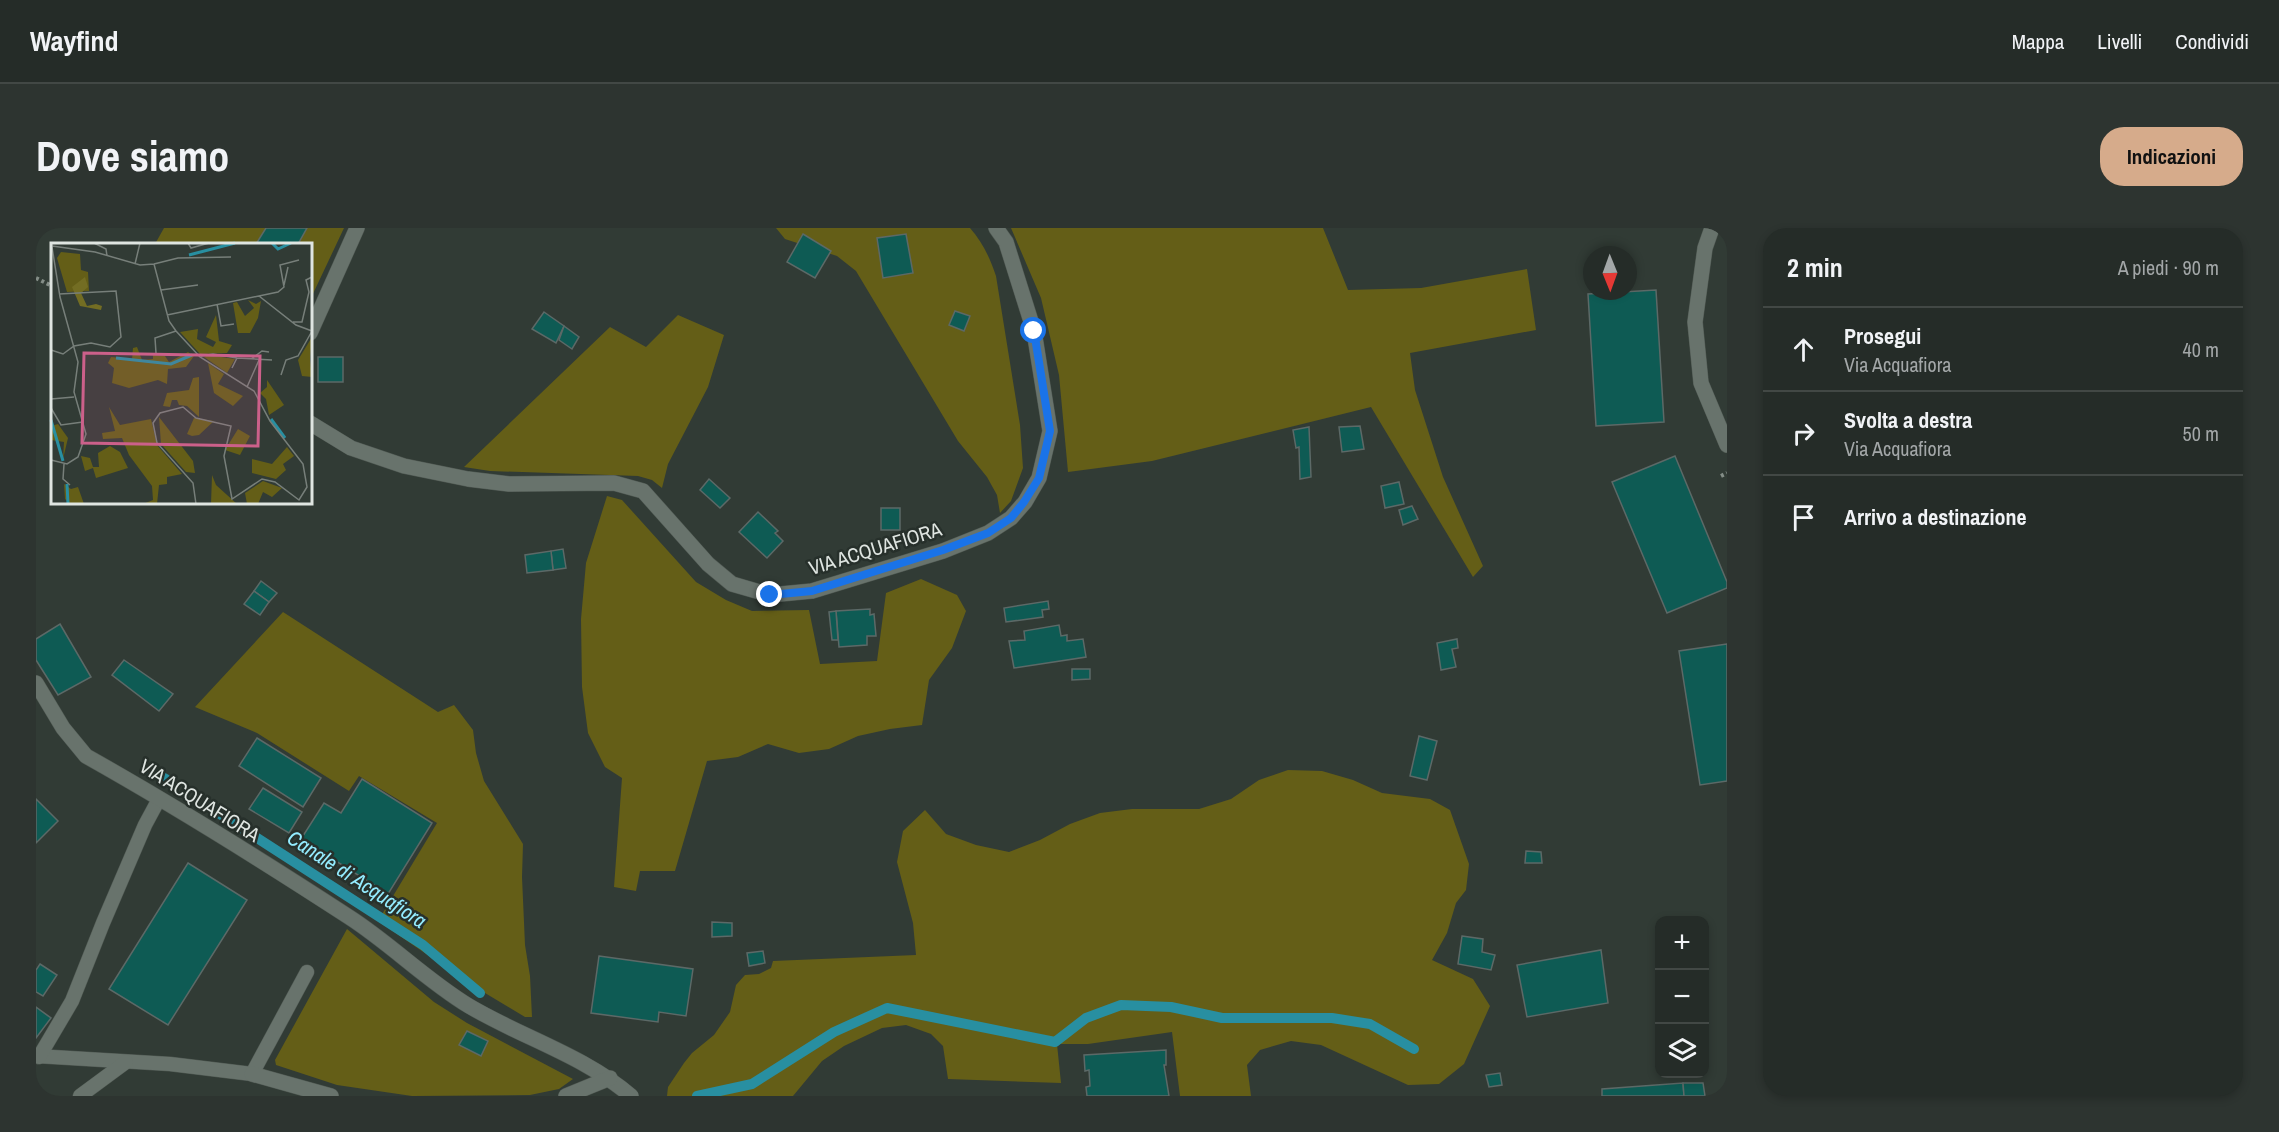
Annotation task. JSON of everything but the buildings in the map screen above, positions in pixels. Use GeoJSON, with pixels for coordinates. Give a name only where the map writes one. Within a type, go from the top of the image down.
{"type":"FeatureCollection","features":[{"type":"Feature","properties":{"kind":"street"},"geometry":{"type":"LineString","coordinates":[[312,329],[357,228]]}},
{"type":"Feature","properties":{"kind":"street","name":"VIA ACQUAFIORA"},"geometry":{"type":"LineString","coordinates":[[312,424],[351,448],[404,466],[468,479],[509,484],[615,483],[643,491],[708,564],[732,584],[770,595],[812,591],[943,550],[988,533],[1011,518],[1039,478],[1050,431],[1034,331],[1006,242],[996,228]]}},
{"type":"Feature","properties":{"kind":"street"},"geometry":{"type":"LineString","coordinates":[[1712,228],[1705,248],[1695,321],[1701,383],[1726,439]]}},
{"type":"Feature","properties":{"kind":"street","name":"VIA ACQUAFIORA"},"geometry":{"type":"LineString","coordinates":[[36,683],[63,728],[86,756],[352,918],[422,974],[470,1006],[587,1064],[610,1078],[631,1096]]}},
{"type":"Feature","properties":{"kind":"street"},"geometry":{"type":"LineString","coordinates":[[252,1074],[331,1096]]}},
{"type":"Feature","properties":{"kind":"street"},"geometry":{"type":"LineString","coordinates":[[566,1096],[610,1078]]}},
{"type":"Feature","properties":{"kind":"lane"},"geometry":{"type":"LineString","coordinates":[[159,799],[145,825],[72,1001],[38,1056],[170,1064],[252,1074],[307,972]]}},
{"type":"Feature","properties":{"kind":"lane"},"geometry":{"type":"LineString","coordinates":[[80,1096],[126,1062]]}},
{"type":"Feature","properties":{"kind":"path"},"geometry":{"type":"LineString","coordinates":[[36,278],[51,286]]}},
{"type":"Feature","properties":{"kind":"path"},"geometry":{"type":"LineString","coordinates":[[1721,476],[1727,473]]}},
{"type":"Feature","properties":{"kind":"shaded area"},"geometry":{"type":"Polygon","coordinates":[[[164,228],[344,228],[312,296],[312,243],[156,243],[164,228]]]}},
{"type":"Feature","properties":{"kind":"shaded area"},"geometry":{"type":"Polygon","coordinates":[[[776,228],[970,228],[975,234],[986,251],[996,276],[1020,425],[1023,468],[1011,501],[1000,513],[997,495],[987,477],[958,441],[856,271],[837,256],[785,239],[776,228]]]}},
{"type":"Feature","properties":{"kind":"shaded area"},"geometry":{"type":"Polygon","coordinates":[[[1011,228],[1323,228],[1348,290],[1421,288],[1527,269],[1536,330],[1410,353],[1415,390],[1443,477],[1483,566],[1473,577],[1371,407],[1152,461],[1068,472],[1059,375],[1041,298],[1011,228]]]}},
{"type":"Feature","properties":{"kind":"shaded area"},"geometry":{"type":"Polygon","coordinates":[[[678,315],[724,335],[708,387],[668,464],[662,488],[652,480],[638,476],[490,471],[464,467],[610,327],[646,347],[678,315]]]}},
{"type":"Feature","properties":{"kind":"shaded area"},"geometry":{"type":"Polygon","coordinates":[[[607,496],[622,500],[696,582],[726,600],[752,611],[809,610],[820,664],[877,661],[886,593],[921,579],[957,595],[966,611],[952,648],[929,680],[922,725],[858,736],[829,749],[799,753],[768,744],[738,757],[707,761],[675,871],[640,871],[636,891],[614,887],[622,778],[605,767],[588,733],[582,687],[581,619],[586,563],[607,496]]]}},
{"type":"Feature","properties":{"kind":"shaded area"},"geometry":{"type":"Polygon","coordinates":[[[283,612],[438,712],[454,705],[473,730],[476,753],[484,781],[523,844],[525,945],[530,976],[532,1017],[525,1017],[470,984],[378,921],[437,823],[359,776],[349,791],[257,733],[195,707],[283,612]]]}},
{"type":"Feature","properties":{"kind":"shaded area"},"geometry":{"type":"Polygon","coordinates":[[[1288,770],[1322,771],[1353,780],[1382,793],[1430,799],[1450,810],[1469,864],[1466,890],[1456,903],[1447,933],[1432,960],[1473,979],[1490,1006],[1464,1064],[1439,1084],[1408,1085],[1321,1045],[1291,1041],[1260,1050],[1247,1065],[1251,1096],[1180,1096],[1172,1032],[1088,1044],[1057,1044],[1061,1083],[948,1079],[943,1046],[931,1034],[906,1025],[882,1028],[844,1046],[822,1061],[793,1096],[667,1096],[668,1087],[684,1063],[692,1053],[714,1035],[730,1012],[736,985],[745,975],[759,974],[771,968],[773,961],[916,955],[913,923],[897,862],[903,831],[925,810],[946,834],[976,845],[1009,852],[1100,813],[1132,809],[1199,809],[1231,799],[1259,780],[1288,770]]]}},
{"type":"Feature","properties":{"kind":"shaded area"},"geometry":{"type":"Polygon","coordinates":[[[347,929],[434,1002],[467,1023],[573,1079],[559,1089],[530,1095],[412,1096],[337,1085],[276,1065],[275,1060],[347,929]]]}},
{"type":"Feature","properties":{"kind":"waterway","name":"Canale di Acquafiora"},"geometry":{"type":"LineString","coordinates":[[148,769],[166,779]]}},
{"type":"Feature","properties":{"kind":"waterway","name":"Canale di Acquafiora"},"geometry":{"type":"LineString","coordinates":[[206,805],[423,945],[480,993]]}},
{"type":"Feature","properties":{"kind":"waterway"},"geometry":{"type":"LineString","coordinates":[[697,1096],[752,1084],[834,1032],[887,1008],[1055,1042],[1086,1018],[1121,1005],[1171,1007],[1222,1018],[1332,1018],[1370,1024],[1414,1049]]}},
{"type":"Feature","properties":{"kind":"route"},"geometry":{"type":"LineString","coordinates":[[770,595],[812,591],[943,550],[988,533],[1011,518],[1039,478],[1050,431],[1034,331]]}}]}
